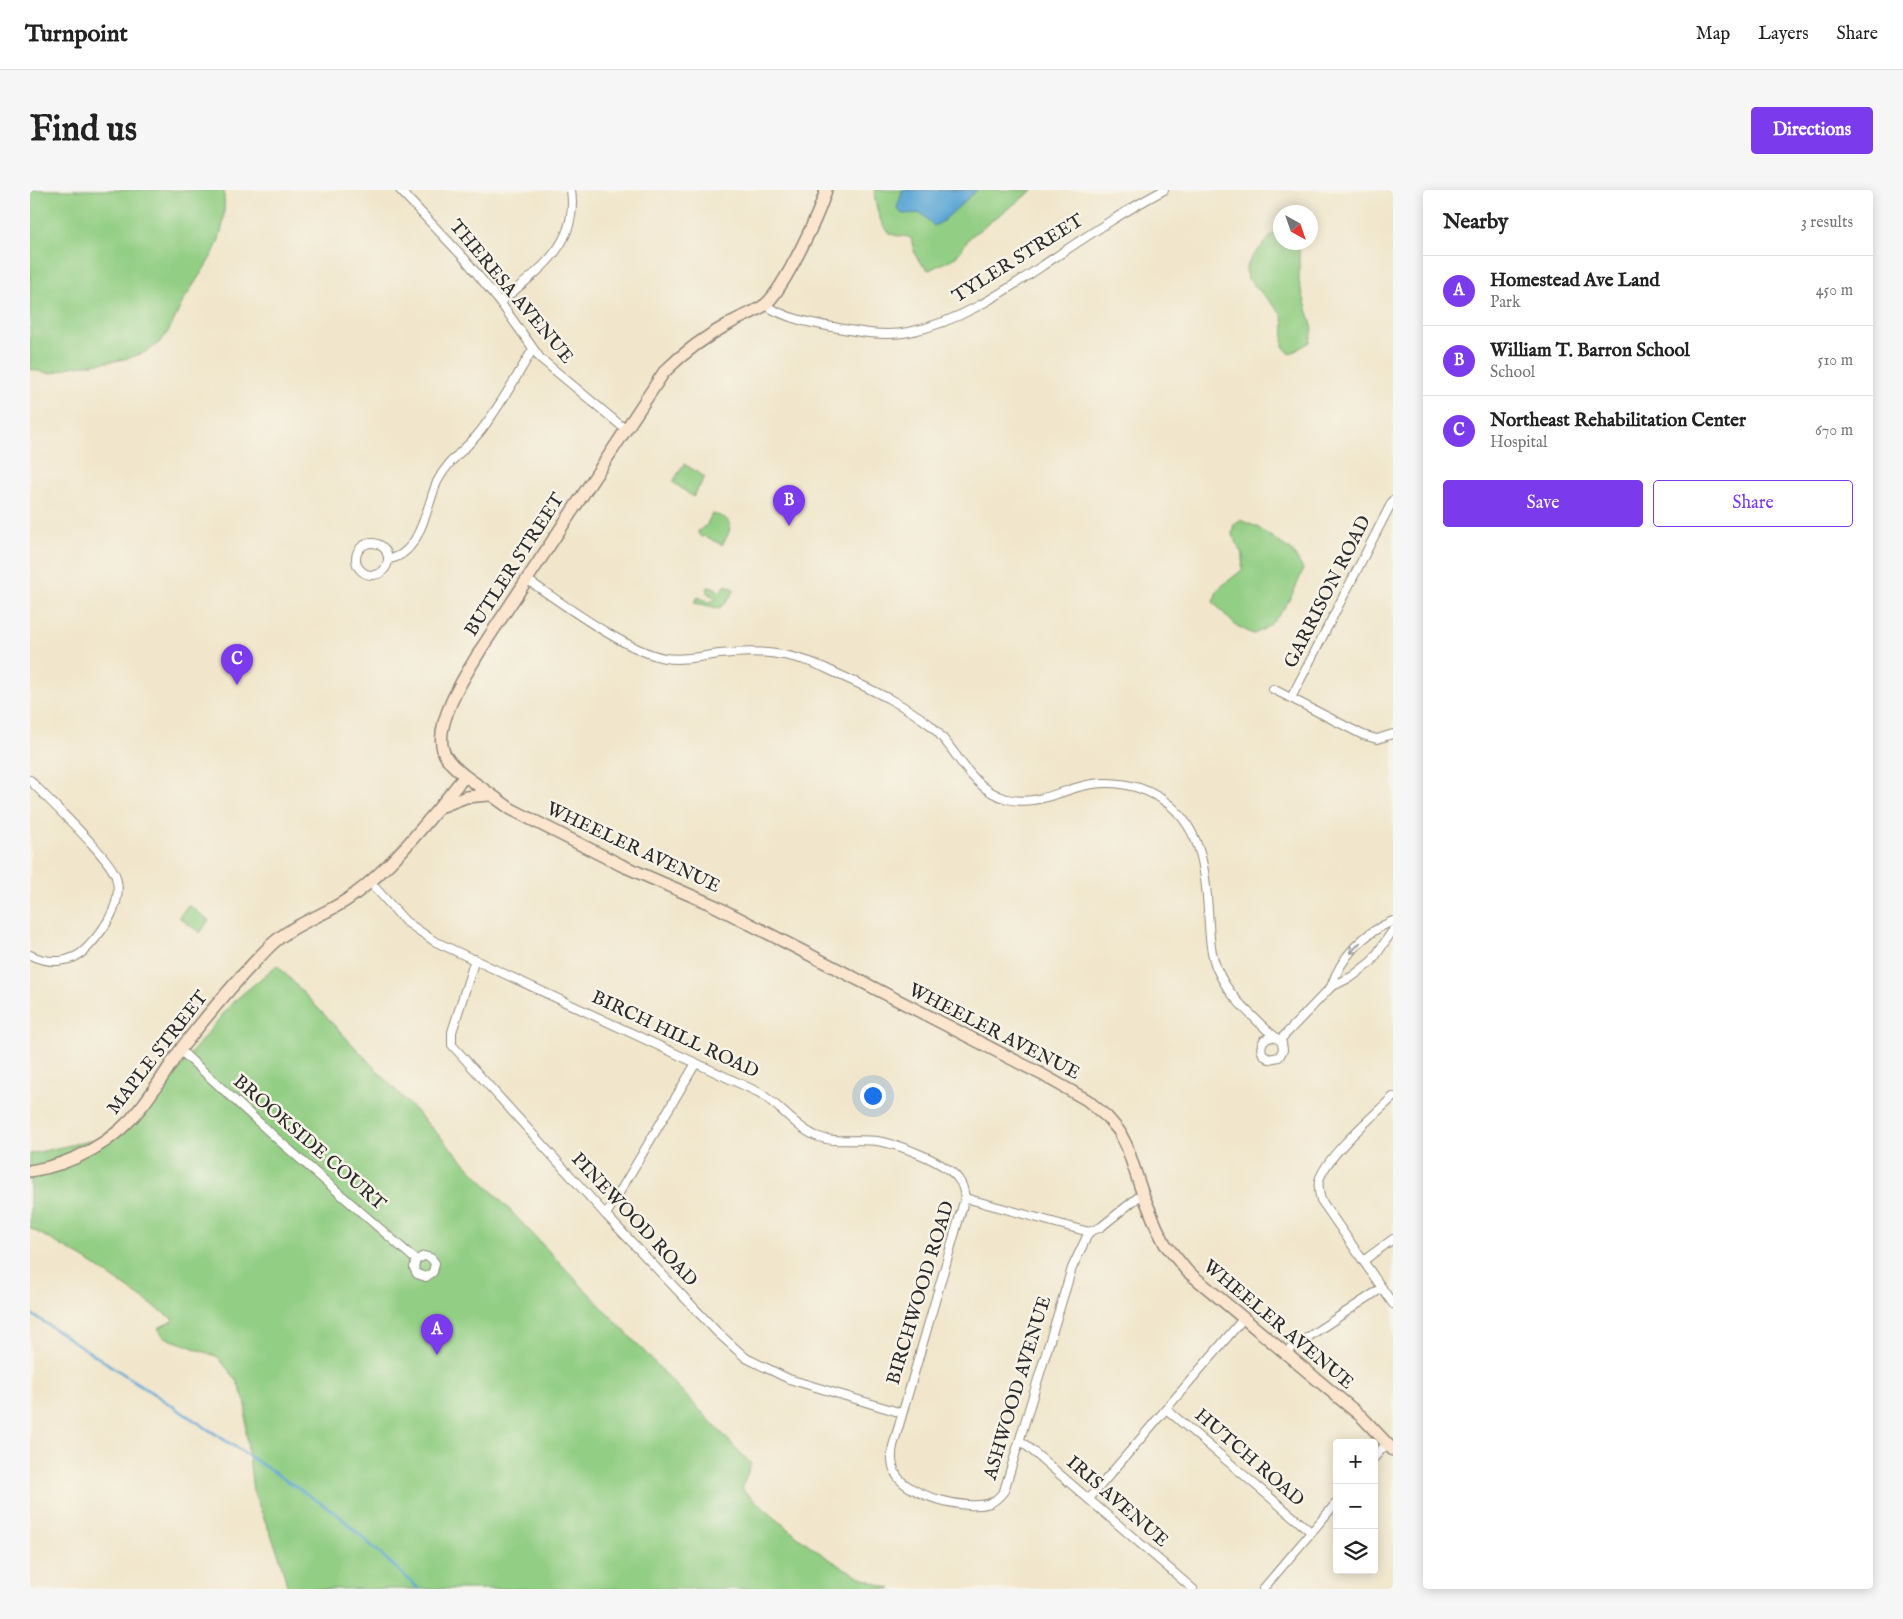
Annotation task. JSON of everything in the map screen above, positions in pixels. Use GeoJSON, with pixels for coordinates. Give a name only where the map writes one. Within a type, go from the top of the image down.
{"type":"FeatureCollection","features":[{"type":"Feature","properties":{"kind":"street","name":"THERESA AVENUE"},"geometry":{"type":"LineString","coordinates":[[400,190],[464,258],[500,302],[534,349],[553,370],[625,429]]}},
{"type":"Feature","properties":{"kind":"street"},"geometry":{"type":"LineString","coordinates":[[500,302],[541,269],[558,250],[571,217],[571,190]]}},
{"type":"Feature","properties":{"kind":"street"},"geometry":{"type":"LineString","coordinates":[[765,305],[797,254],[817,215],[826,190]]}},
{"type":"Feature","properties":{"kind":"street","name":"TYLER STREET"},"geometry":{"type":"LineString","coordinates":[[765,305],[793,318],[834,328],[875,333],[909,332],[961,315],[991,299],[1117,216],[1164,190]]}},
{"type":"Feature","properties":{"kind":"street","name":"BUTLER STREET"},"geometry":{"type":"LineString","coordinates":[[465,776],[449,760],[443,749],[444,722],[471,666],[526,579],[656,383],[673,363],[727,325],[765,305]]}},
{"type":"Feature","properties":{"kind":"street"},"geometry":{"type":"LineString","coordinates":[[388,558],[399,556],[412,543],[424,520],[442,473],[452,459],[484,427],[534,349]]}},
{"type":"Feature","properties":{"kind":"street","name":"GARRISON ROAD"},"geometry":{"type":"LineString","coordinates":[[1292,698],[1393,500]]}},
{"type":"Feature","properties":{"kind":"street"},"geometry":{"type":"LineString","coordinates":[[369,543],[382,546],[388,558],[385,568],[372,576],[362,572],[355,559],[361,547],[369,543]]}},
{"type":"Feature","properties":{"kind":"street"},"geometry":{"type":"LineString","coordinates":[[526,579],[630,646],[648,653],[682,659],[737,652],[772,653],[798,658],[823,668],[904,707],[932,727],[976,782],[999,796],[1017,801],[1035,801],[1086,785],[1113,783],[1138,787],[1161,799],[1186,824],[1202,855],[1211,946],[1220,977],[1232,997],[1277,1038],[1331,987],[1363,969],[1380,952],[1393,930]]}},
{"type":"Feature","properties":{"kind":"street"},"geometry":{"type":"LineString","coordinates":[[1274,689],[1363,736],[1377,739],[1393,734]]}},
{"type":"Feature","properties":{"kind":"street"},"geometry":{"type":"LineString","coordinates":[[370,882],[439,808],[465,776]]}},
{"type":"Feature","properties":{"kind":"street","name":"WHEELER AVENUE"},"geometry":{"type":"LineString","coordinates":[[465,776],[488,795],[511,809],[621,865],[713,905],[1080,1096],[1101,1111],[1119,1131],[1127,1147],[1142,1194],[1161,1236],[1176,1258],[1200,1283],[1362,1417],[1390,1446]]}},
{"type":"Feature","properties":{"kind":"street"},"geometry":{"type":"LineString","coordinates":[[30,780],[98,852],[111,868],[116,878],[117,886],[114,907],[107,921],[84,951],[77,956],[61,961],[52,961],[30,955]]}},
{"type":"Feature","properties":{"kind":"street"},"geometry":{"type":"LineString","coordinates":[[439,808],[466,797],[488,795]]}},
{"type":"Feature","properties":{"kind":"street","name":"MAPLE STREET"},"geometry":{"type":"LineString","coordinates":[[30,1171],[76,1158],[114,1134],[142,1106],[180,1050],[224,996],[270,946],[290,929],[339,905],[370,882]]}},
{"type":"Feature","properties":{"kind":"street","name":"BIRCH HILL ROAD"},"geometry":{"type":"LineString","coordinates":[[370,882],[392,908],[412,927],[434,941],[768,1098],[800,1126],[815,1136],[833,1140],[877,1141],[909,1150],[932,1161],[947,1169],[958,1179],[965,1198]]}},
{"type":"Feature","properties":{"kind":"street"},"geometry":{"type":"LineString","coordinates":[[1331,987],[1341,965],[1356,946],[1375,930],[1393,922]]}},
{"type":"Feature","properties":{"kind":"street","name":"PINEWOOD ROAD"},"geometry":{"type":"LineString","coordinates":[[475,959],[452,1032],[452,1045],[606,1215],[717,1332],[746,1358],[789,1378],[902,1413]]}},
{"type":"Feature","properties":{"kind":"street","name":"BROOKSIDE COURT"},"geometry":{"type":"LineString","coordinates":[[180,1050],[276,1138],[416,1260]]}},
{"type":"Feature","properties":{"kind":"street"},"geometry":{"type":"LineString","coordinates":[[606,1215],[696,1063]]}},
{"type":"Feature","properties":{"kind":"street"},"geometry":{"type":"LineString","coordinates":[[1393,1097],[1344,1146],[1319,1179],[1321,1200],[1393,1304]]}},
{"type":"Feature","properties":{"kind":"street"},"geometry":{"type":"LineString","coordinates":[[1089,1232],[1102,1227],[1142,1194]]}},
{"type":"Feature","properties":{"kind":"street","name":"BIRCHWOOD ROAD"},"geometry":{"type":"LineString","coordinates":[[894,1470],[892,1446],[965,1198],[1089,1232]]}},
{"type":"Feature","properties":{"kind":"street","name":"ASHWOOD AVENUE"},"geometry":{"type":"LineString","coordinates":[[894,1470],[905,1484],[952,1503],[983,1505],[999,1498],[1004,1491],[1021,1441],[1070,1274],[1089,1232]]}},
{"type":"Feature","properties":{"kind":"street"},"geometry":{"type":"LineString","coordinates":[[1363,1261],[1393,1239]]}},
{"type":"Feature","properties":{"kind":"street"},"geometry":{"type":"LineString","coordinates":[[1284,1353],[1382,1288]]}},
{"type":"Feature","properties":{"kind":"street"},"geometry":{"type":"LineString","coordinates":[[1089,1499],[1243,1319]]}},
{"type":"Feature","properties":{"kind":"street","name":"HUTCH ROAD"},"geometry":{"type":"LineString","coordinates":[[1166,1409],[1311,1532]]}},
{"type":"Feature","properties":{"kind":"street","name":"IRIS AVENUE"},"geometry":{"type":"LineString","coordinates":[[1021,1441],[1193,1589]]}},
{"type":"Feature","properties":{"kind":"street"},"geometry":{"type":"LineString","coordinates":[[1378,1455],[1390,1446]]}},
{"type":"Feature","properties":{"kind":"street"},"geometry":{"type":"LineString","coordinates":[[1262,1589],[1333,1507]]}},
{"type":"Feature","properties":{"kind":"green space"},"geometry":{"type":"Polygon","coordinates":[[[30,190],[224,190],[223,224],[220,237],[210,260],[185,298],[169,330],[160,342],[146,352],[125,359],[71,367],[52,373],[30,369],[30,190]]]}},
{"type":"Feature","properties":{"kind":"green space"},"geometry":{"type":"Polygon","coordinates":[[[874,190],[1033,190],[970,237],[956,257],[929,270],[918,260],[911,238],[891,234],[883,226],[874,190]]]}},
{"type":"Feature","properties":{"kind":"green space"},"geometry":{"type":"Polygon","coordinates":[[[1273,234],[1273,250],[1299,250],[1299,282],[1313,329],[1310,342],[1290,354],[1283,346],[1284,323],[1281,313],[1247,278],[1246,268],[1251,258],[1273,234]]]}},
{"type":"Feature","properties":{"kind":"green space"},"geometry":{"type":"Polygon","coordinates":[[[684,464],[705,477],[693,497],[673,482],[684,464]]]}},
{"type":"Feature","properties":{"kind":"green space"},"geometry":{"type":"Polygon","coordinates":[[[712,514],[725,518],[730,525],[722,545],[699,535],[698,531],[706,526],[712,514]]]}},
{"type":"Feature","properties":{"kind":"green space"},"geometry":{"type":"Polygon","coordinates":[[[1240,520],[1257,527],[1292,551],[1303,569],[1296,588],[1278,617],[1262,630],[1253,634],[1235,625],[1213,602],[1218,589],[1242,570],[1243,555],[1232,535],[1234,524],[1240,520]]]}},
{"type":"Feature","properties":{"kind":"green space"},"geometry":{"type":"Polygon","coordinates":[[[726,585],[735,590],[725,604],[719,608],[694,603],[698,597],[709,602],[715,600],[716,598],[707,593],[708,587],[714,587],[720,592],[726,585]]]}},
{"type":"Feature","properties":{"kind":"green space"},"geometry":{"type":"Polygon","coordinates":[[[188,905],[209,920],[200,933],[179,917],[188,905]]]}},
{"type":"Feature","properties":{"kind":"green space"},"geometry":{"type":"Polygon","coordinates":[[[277,965],[751,1464],[742,1488],[744,1491],[795,1534],[832,1561],[851,1572],[892,1589],[288,1589],[279,1555],[253,1491],[246,1432],[246,1404],[237,1381],[218,1357],[164,1337],[158,1328],[174,1320],[85,1259],[30,1228],[30,1154],[98,1139],[153,1100],[233,1002],[277,965]]]}},
{"type":"Feature","properties":{"kind":"water"},"geometry":{"type":"Polygon","coordinates":[[[903,190],[977,190],[943,221],[934,226],[921,213],[902,214],[897,208],[903,190]]]}},
{"type":"Feature","properties":{"kind":"waterway"},"geometry":{"type":"LineString","coordinates":[[30,1313],[336,1513],[419,1589]]}},
{"type":"Feature","properties":{"kind":"place","name":"William T. Barron School"},"geometry":{"type":"Point","coordinates":[789,526]}},
{"type":"Feature","properties":{"kind":"place","name":"Northeast Rehabilitation Center"},"geometry":{"type":"Point","coordinates":[237,685]}},
{"type":"Feature","properties":{"kind":"place","name":"Homestead Ave Land"},"geometry":{"type":"Point","coordinates":[437,1355]}}]}
